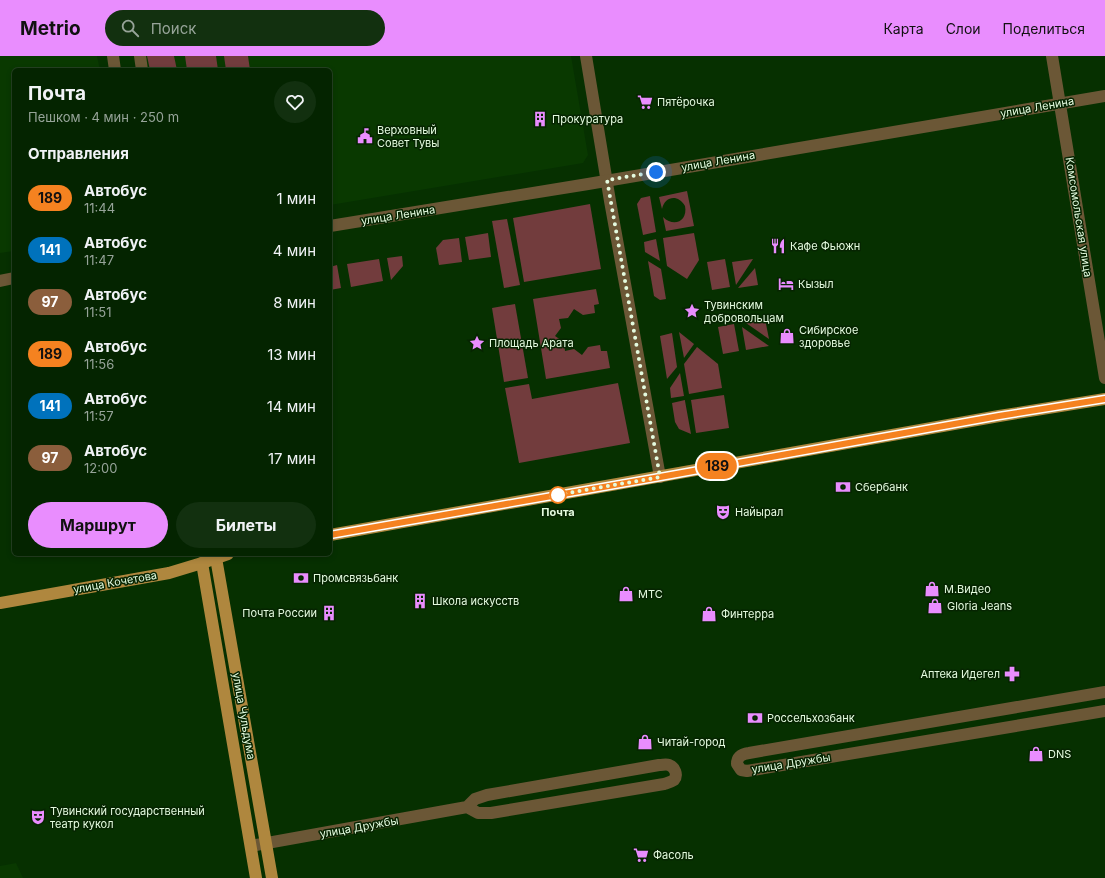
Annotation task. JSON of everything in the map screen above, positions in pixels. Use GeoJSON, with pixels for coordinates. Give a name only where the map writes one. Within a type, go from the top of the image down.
{"type":"FeatureCollection","features":[{"type":"Feature","properties":{"kind":"main road"},"geometry":{"type":"LineString","coordinates":[[332,535],[999,416],[1105,399]]}},
{"type":"Feature","properties":{"kind":"main road","name":"улица Кочетова"},"geometry":{"type":"LineString","coordinates":[[0,603],[169,573],[202,559],[215,556]]}},
{"type":"Feature","properties":{"kind":"main road","name":"улица Чульдума"},"geometry":{"type":"LineString","coordinates":[[215,556],[272,878]]}},
{"type":"Feature","properties":{"kind":"main road","name":"улица Чульдума"},"geometry":{"type":"LineString","coordinates":[[202,559],[256,878]]}},
{"type":"Feature","properties":{"kind":"street"},"geometry":{"type":"LineString","coordinates":[[113,56],[115,68]]}},
{"type":"Feature","properties":{"kind":"street"},"geometry":{"type":"LineString","coordinates":[[140,56],[142,68]]}},
{"type":"Feature","properties":{"kind":"street"},"geometry":{"type":"LineString","coordinates":[[586,56],[660,477]]}},
{"type":"Feature","properties":{"kind":"street","name":"Комсомольская улица"},"geometry":{"type":"LineString","coordinates":[[1052,56],[1105,378]]}},
{"type":"Feature","properties":{"kind":"street","name":"улица Ленина"},"geometry":{"type":"LineString","coordinates":[[332,226],[1105,96]]}},
{"type":"Feature","properties":{"kind":"street"},"geometry":{"type":"LineString","coordinates":[[0,280],[12,278]]}},
{"type":"Feature","properties":{"kind":"street","name":"улица Дружбы"},"geometry":{"type":"LineString","coordinates":[[1105,692],[749,753],[739,756],[737,764],[741,770],[747,771],[1105,711]]}},
{"type":"Feature","properties":{"kind":"street"},"geometry":{"type":"LineString","coordinates":[[858,735],[861,752]]}},
{"type":"Feature","properties":{"kind":"street","name":"улица Дружбы"},"geometry":{"type":"LineString","coordinates":[[251,846],[467,807],[475,799],[487,795],[659,765],[666,764],[671,766],[676,774],[672,781],[664,784],[491,813],[478,813],[467,807]]}},
{"type":"Feature","properties":{"kind":"shaded area"},"geometry":{"type":"Polygon","coordinates":[[[0,56],[97,56],[100,68],[12,68],[12,251],[0,253],[0,56]]]}},
{"type":"Feature","properties":{"kind":"shaded area"},"geometry":{"type":"Polygon","coordinates":[[[139,56],[571,56],[588,155],[583,163],[332,205],[332,68],[142,68],[139,56]]]}},
{"type":"Feature","properties":{"kind":"shaded area"},"geometry":{"type":"Polygon","coordinates":[[[147,56],[174,56],[177,68],[150,68],[147,56]]]}},
{"type":"Feature","properties":{"kind":"shaded area"},"geometry":{"type":"Polygon","coordinates":[[[185,56],[216,56],[218,68],[187,68],[185,56]]]}},
{"type":"Feature","properties":{"kind":"shaded area"},"geometry":{"type":"Polygon","coordinates":[[[224,56],[248,56],[250,68],[226,68],[224,56]]]}},
{"type":"Feature","properties":{"kind":"shaded area"},"geometry":{"type":"Polygon","coordinates":[[[687,191],[694,226],[666,231],[663,217],[672,222],[679,221],[684,216],[685,206],[679,200],[672,198],[666,201],[662,209],[659,197],[687,191]]]}},
{"type":"Feature","properties":{"kind":"shaded area"},"geometry":{"type":"Polygon","coordinates":[[[650,196],[656,232],[643,235],[637,204],[641,198],[650,196]]]}},
{"type":"Feature","properties":{"kind":"shaded area"},"geometry":{"type":"Polygon","coordinates":[[[590,204],[601,269],[524,282],[513,218],[590,204]]]}},
{"type":"Feature","properties":{"kind":"shaded area"},"geometry":{"type":"Polygon","coordinates":[[[507,219],[520,285],[504,288],[492,221],[507,219]]]}},
{"type":"Feature","properties":{"kind":"shaded area"},"geometry":{"type":"Polygon","coordinates":[[[488,233],[491,257],[469,260],[465,237],[488,233]]]}},
{"type":"Feature","properties":{"kind":"shaded area"},"geometry":{"type":"Polygon","coordinates":[[[694,233],[699,260],[687,279],[667,266],[663,238],[694,233]]]}},
{"type":"Feature","properties":{"kind":"shaded area"},"geometry":{"type":"Polygon","coordinates":[[[459,238],[462,262],[439,265],[436,248],[443,240],[459,238]]]}},
{"type":"Feature","properties":{"kind":"shaded area"},"geometry":{"type":"Polygon","coordinates":[[[656,239],[660,261],[645,252],[644,242],[656,239]]]}},
{"type":"Feature","properties":{"kind":"shaded area"},"geometry":{"type":"Polygon","coordinates":[[[402,256],[403,266],[391,280],[387,258],[402,256]]]}},
{"type":"Feature","properties":{"kind":"shaded area"},"geometry":{"type":"Polygon","coordinates":[[[379,259],[383,281],[351,287],[347,264],[379,259]]]}},
{"type":"Feature","properties":{"kind":"shaded area"},"geometry":{"type":"Polygon","coordinates":[[[725,259],[730,287],[712,290],[707,262],[725,259]]]}},
{"type":"Feature","properties":{"kind":"shaded area"},"geometry":{"type":"Polygon","coordinates":[[[753,259],[736,285],[732,262],[753,259]]]}},
{"type":"Feature","properties":{"kind":"shaded area"},"geometry":{"type":"Polygon","coordinates":[[[648,261],[661,269],[666,299],[660,300],[654,296],[648,261]]]}},
{"type":"Feature","properties":{"kind":"shaded area"},"geometry":{"type":"Polygon","coordinates":[[[337,265],[341,288],[332,290],[332,266],[337,265]]]}},
{"type":"Feature","properties":{"kind":"shaded area"},"geometry":{"type":"Polygon","coordinates":[[[755,268],[758,285],[738,288],[755,268]]]}},
{"type":"Feature","properties":{"kind":"shaded area"},"geometry":{"type":"Polygon","coordinates":[[[596,289],[599,304],[594,305],[595,313],[583,315],[574,309],[568,318],[559,319],[561,328],[555,336],[564,342],[565,351],[574,349],[582,355],[588,347],[600,345],[601,351],[607,351],[610,368],[546,379],[533,299],[596,289]]]}},
{"type":"Feature","properties":{"kind":"shaded area"},"geometry":{"type":"Polygon","coordinates":[[[515,304],[528,378],[504,382],[492,308],[515,304]]]}},
{"type":"Feature","properties":{"kind":"shaded area"},"geometry":{"type":"Polygon","coordinates":[[[765,319],[769,339],[746,323],[765,319]]]}},
{"type":"Feature","properties":{"kind":"shaded area"},"geometry":{"type":"Polygon","coordinates":[[[734,324],[739,351],[723,354],[718,327],[734,324]]]}},
{"type":"Feature","properties":{"kind":"shaded area"},"geometry":{"type":"Polygon","coordinates":[[[742,327],[769,346],[746,350],[742,327]]]}},
{"type":"Feature","properties":{"kind":"shaded area"},"geometry":{"type":"Polygon","coordinates":[[[679,332],[694,344],[684,358],[679,332]]]}},
{"type":"Feature","properties":{"kind":"shaded area"},"geometry":{"type":"Polygon","coordinates":[[[672,333],[677,367],[667,379],[660,336],[672,333]]]}},
{"type":"Feature","properties":{"kind":"shaded area"},"geometry":{"type":"Polygon","coordinates":[[[697,347],[718,364],[722,388],[689,394],[684,364],[697,347]]]}},
{"type":"Feature","properties":{"kind":"shaded area"},"geometry":{"type":"Polygon","coordinates":[[[680,373],[684,396],[671,398],[670,388],[680,373]]]}},
{"type":"Feature","properties":{"kind":"shaded area"},"geometry":{"type":"Polygon","coordinates":[[[618,383],[630,443],[519,463],[505,388],[529,384],[532,399],[618,383]]]}},
{"type":"Feature","properties":{"kind":"shaded area"},"geometry":{"type":"Polygon","coordinates":[[[724,395],[729,428],[696,433],[691,400],[724,395]]]}},
{"type":"Feature","properties":{"kind":"shaded area"},"geometry":{"type":"Polygon","coordinates":[[[685,400],[691,434],[679,429],[675,422],[672,403],[685,400]]]}},
{"type":"Feature","properties":{"kind":"shaded area"},"geometry":{"type":"Polygon","coordinates":[[[16,863],[23,878],[0,878],[0,866],[16,863]]]}},
{"type":"Feature","properties":{"kind":"bus line","name":"189"},"geometry":{"type":"LineString","coordinates":[[332,535],[999,416],[1105,399]]}},
{"type":"Feature","properties":{"kind":"place","name":"Пятёрочка"},"geometry":{"type":"Point","coordinates":[645,102]}},
{"type":"Feature","properties":{"kind":"place","name":"Прокуратура"},"geometry":{"type":"Point","coordinates":[540,119]}},
{"type":"Feature","properties":{"kind":"place","name":"Верховный Совет Тувы"},"geometry":{"type":"Point","coordinates":[365,136]}},
{"type":"Feature","properties":{"kind":"place","name":"Кафе Фьюжн"},"geometry":{"type":"Point","coordinates":[778,246]}},
{"type":"Feature","properties":{"kind":"place","name":"Кызыл"},"geometry":{"type":"Point","coordinates":[786,284]}},
{"type":"Feature","properties":{"kind":"place","name":"Тувинским добровольцам"},"geometry":{"type":"Point","coordinates":[692,311]}},
{"type":"Feature","properties":{"kind":"place","name":"Сибирское здоровье"},"geometry":{"type":"Point","coordinates":[787,336]}},
{"type":"Feature","properties":{"kind":"place","name":"Площадь Арата"},"geometry":{"type":"Point","coordinates":[477,343]}},
{"type":"Feature","properties":{"kind":"place","name":"Сбербанк"},"geometry":{"type":"Point","coordinates":[843,487]}},
{"type":"Feature","properties":{"kind":"place","name":"Почта"},"geometry":{"type":"Point","coordinates":[558,495]}},
{"type":"Feature","properties":{"kind":"place","name":"Найырал"},"geometry":{"type":"Point","coordinates":[723,512]}},
{"type":"Feature","properties":{"kind":"place","name":"Промсвязьбанк"},"geometry":{"type":"Point","coordinates":[301,578]}},
{"type":"Feature","properties":{"kind":"place","name":"М.Видео"},"geometry":{"type":"Point","coordinates":[932,589]}},
{"type":"Feature","properties":{"kind":"place","name":"МТС"},"geometry":{"type":"Point","coordinates":[626,594]}},
{"type":"Feature","properties":{"kind":"place","name":"Школа искусств"},"geometry":{"type":"Point","coordinates":[420,601]}},
{"type":"Feature","properties":{"kind":"place","name":"Gloria Jeans"},"geometry":{"type":"Point","coordinates":[935,606]}},
{"type":"Feature","properties":{"kind":"place","name":"Почта России"},"geometry":{"type":"Point","coordinates":[329,613]}},
{"type":"Feature","properties":{"kind":"place","name":"Финтерра"},"geometry":{"type":"Point","coordinates":[709,614]}},
{"type":"Feature","properties":{"kind":"place","name":"Аптека Идегел"},"geometry":{"type":"Point","coordinates":[1012,674]}},
{"type":"Feature","properties":{"kind":"place","name":"Россельхозбанк"},"geometry":{"type":"Point","coordinates":[755,718]}},
{"type":"Feature","properties":{"kind":"place","name":"Читай-город"},"geometry":{"type":"Point","coordinates":[645,742]}},
{"type":"Feature","properties":{"kind":"place","name":"DNS"},"geometry":{"type":"Point","coordinates":[1036,754]}},
{"type":"Feature","properties":{"kind":"place","name":"Тувинский государственный театр кукол"},"geometry":{"type":"Point","coordinates":[38,817]}},
{"type":"Feature","properties":{"kind":"place","name":"Фасоль"},"geometry":{"type":"Point","coordinates":[641,855]}},
{"type":"Feature","properties":{"kind":"route"},"geometry":{"type":"LineString","coordinates":[[558,495],[551,496],[660,477],[607,180],[656,172]]}}]}
